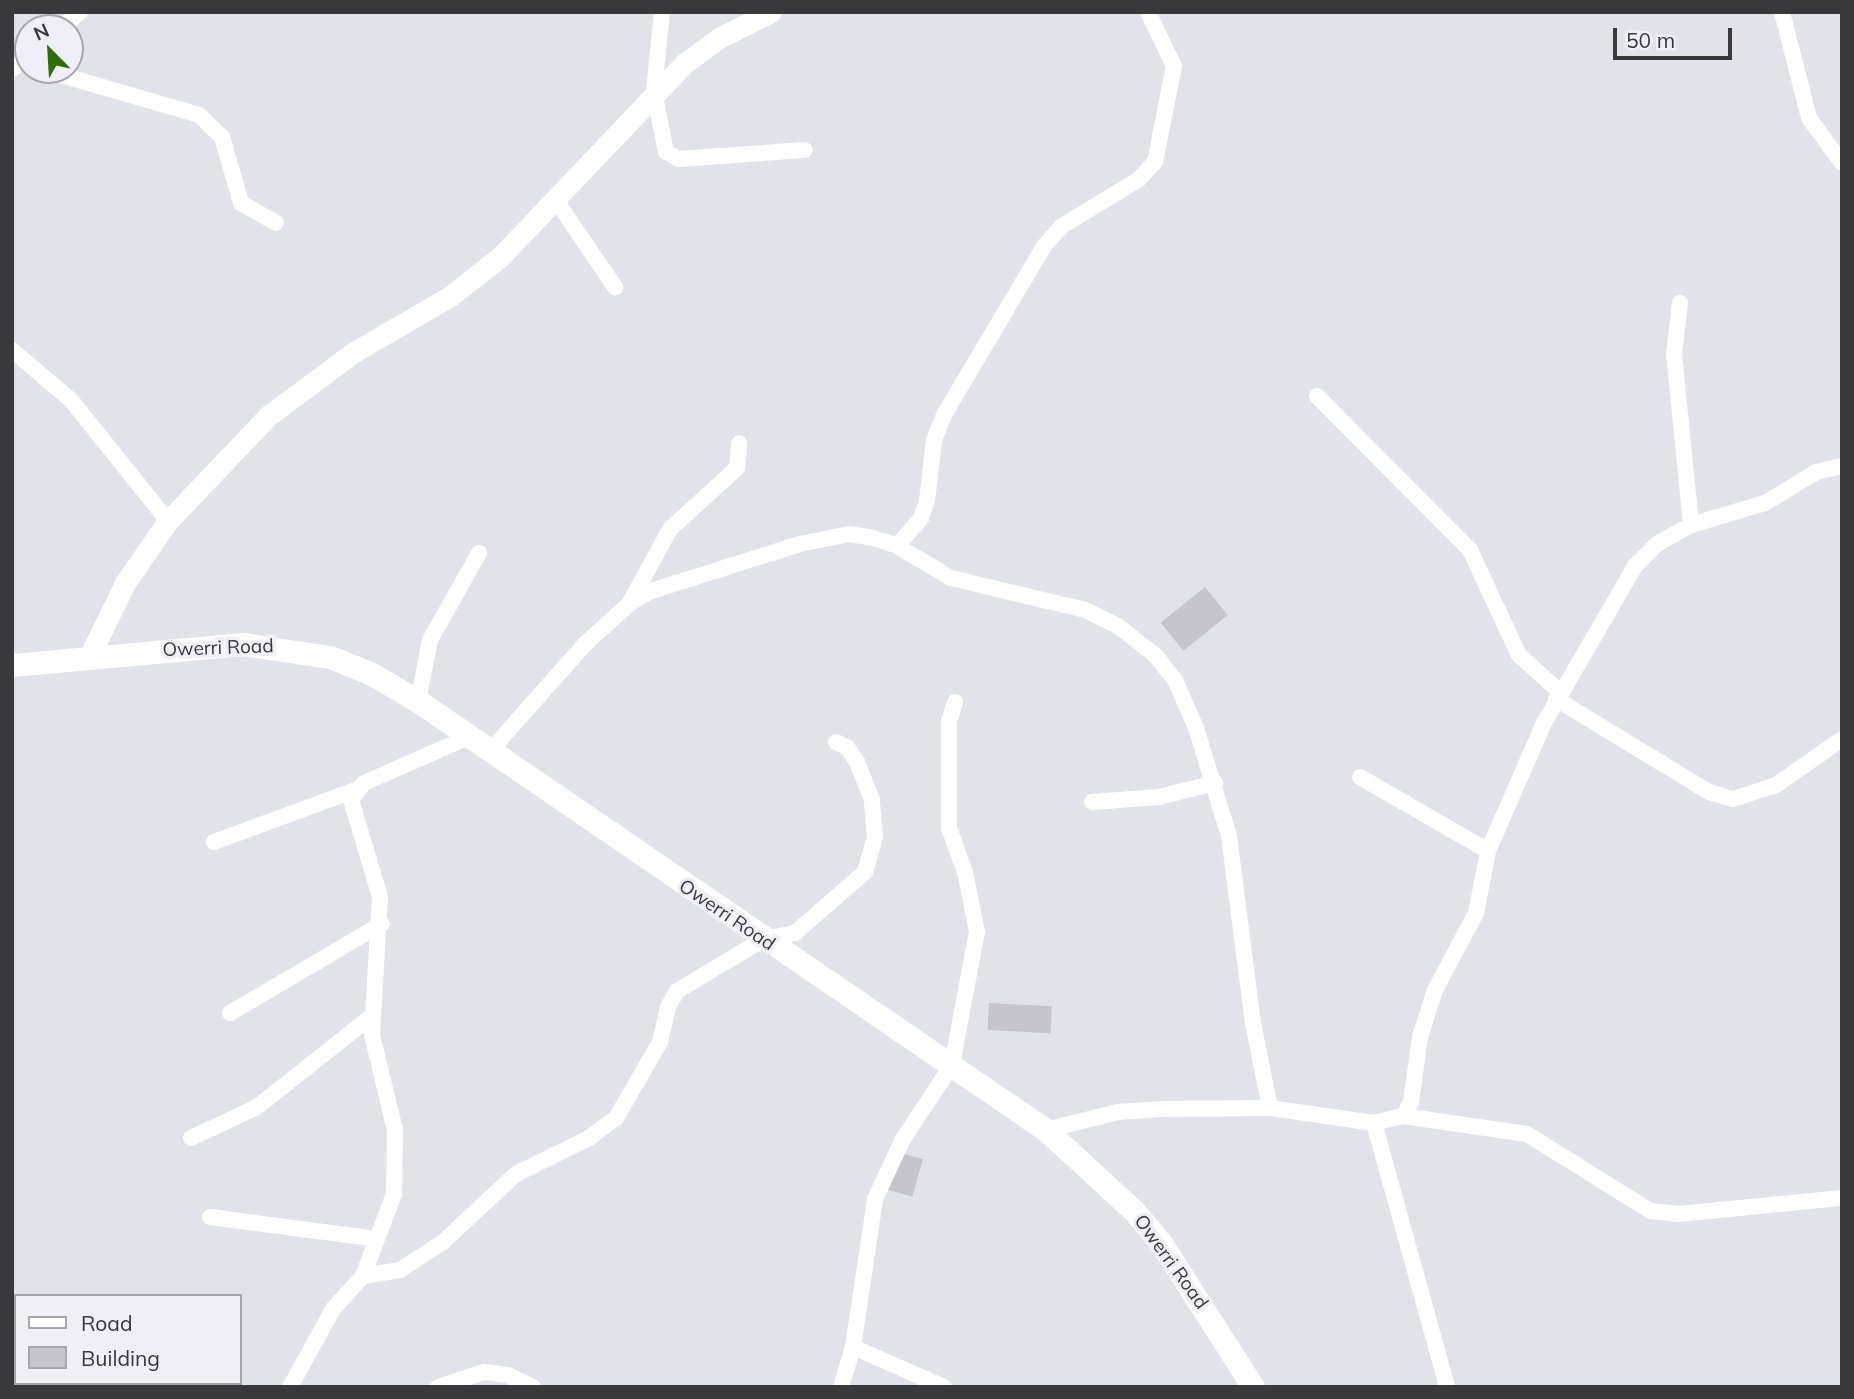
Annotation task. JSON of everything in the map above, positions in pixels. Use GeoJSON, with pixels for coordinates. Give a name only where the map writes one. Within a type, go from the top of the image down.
{"type":"FeatureCollection","features":[{"type":"Feature","properties":{"kind":"main road","name":"Owerri Road"},"geometry":{"type":"LineString","coordinates":[[12,664],[90,655],[243,644],[284,647],[330,657],[370,673],[418,701],[1046,1130],[1134,1211],[1161,1243],[1253,1387]]}},
{"type":"Feature","properties":{"kind":"street"},"geometry":{"type":"LineString","coordinates":[[662,12],[654,91],[666,152],[679,159],[805,150]]}},
{"type":"Feature","properties":{"kind":"street"},"geometry":{"type":"LineString","coordinates":[[90,655],[125,583],[168,521],[268,416],[354,352],[449,297],[500,257],[654,91],[719,38],[771,12]]}},
{"type":"Feature","properties":{"kind":"street"},"geometry":{"type":"LineString","coordinates":[[897,546],[921,518],[927,501],[934,439],[945,413],[1044,246],[1062,226],[1138,180],[1155,163],[1174,66],[1148,12]]}},
{"type":"Feature","properties":{"kind":"street"},"geometry":{"type":"LineString","coordinates":[[1782,12],[1809,118],[1842,163]]}},
{"type":"Feature","properties":{"kind":"street"},"geometry":{"type":"LineString","coordinates":[[84,82],[200,115],[222,137],[241,203],[276,223]]}},
{"type":"Feature","properties":{"kind":"street"},"geometry":{"type":"LineString","coordinates":[[555,199],[615,287]]}},
{"type":"Feature","properties":{"kind":"street"},"geometry":{"type":"LineString","coordinates":[[1680,303],[1674,354],[1691,525]]}},
{"type":"Feature","properties":{"kind":"street"},"geometry":{"type":"LineString","coordinates":[[12,350],[71,400],[168,521]]}},
{"type":"Feature","properties":{"kind":"street"},"geometry":{"type":"LineString","coordinates":[[1317,396],[1470,550],[1519,655],[1558,696],[1709,792],[1733,799],[1776,785],[1842,739]]}},
{"type":"Feature","properties":{"kind":"street"},"geometry":{"type":"LineString","coordinates":[[629,604],[670,529],[737,468],[739,443]]}},
{"type":"Feature","properties":{"kind":"street"},"geometry":{"type":"LineString","coordinates":[[1402,1116],[1411,1102],[1420,1037],[1434,990],[1476,913],[1488,851],[1558,696],[1635,566],[1657,544],[1691,525],[1765,503],[1816,472],[1842,466]]}},
{"type":"Feature","properties":{"kind":"street"},"geometry":{"type":"LineString","coordinates":[[490,751],[586,643],[629,604],[651,591],[800,544],[849,534],[897,546],[951,578],[1085,610],[1135,638],[1175,680],[1215,783],[1229,836],[1253,1023],[1270,1108]]}},
{"type":"Feature","properties":{"kind":"street"},"geometry":{"type":"LineString","coordinates":[[418,701],[430,640],[479,553]]}},
{"type":"Feature","properties":{"kind":"street"},"geometry":{"type":"LineString","coordinates":[[841,1387],[853,1347],[875,1199],[903,1139],[952,1065],[977,932],[965,873],[949,828],[949,722],[955,702]]}},
{"type":"Feature","properties":{"kind":"street"},"geometry":{"type":"LineString","coordinates":[[214,842],[355,790],[469,737]]}},
{"type":"Feature","properties":{"kind":"street"},"geometry":{"type":"LineString","coordinates":[[363,1276],[400,1270],[443,1242],[516,1174],[589,1138],[615,1118],[660,1042],[667,1007],[677,991],[764,939],[796,933],[865,872],[875,836],[872,800],[857,762],[847,747],[836,742]]}},
{"type":"Feature","properties":{"kind":"street"},"geometry":{"type":"LineString","coordinates":[[1360,777],[1488,851]]}},
{"type":"Feature","properties":{"kind":"street"},"geometry":{"type":"LineString","coordinates":[[1092,802],[1158,797],[1215,783]]}},
{"type":"Feature","properties":{"kind":"street"},"geometry":{"type":"LineString","coordinates":[[290,1387],[333,1309],[363,1276],[394,1194],[395,1130],[372,1035],[382,924],[380,897],[351,800],[355,790]]}},
{"type":"Feature","properties":{"kind":"street"},"geometry":{"type":"LineString","coordinates":[[230,1013],[382,924]]}},
{"type":"Feature","properties":{"kind":"street"},"geometry":{"type":"LineString","coordinates":[[191,1138],[257,1107],[372,1016]]}},
{"type":"Feature","properties":{"kind":"street"},"geometry":{"type":"LineString","coordinates":[[1046,1130],[1118,1112],[1270,1108],[1374,1123],[1402,1116],[1527,1134],[1650,1211],[1678,1214],[1842,1198]]}},
{"type":"Feature","properties":{"kind":"street"},"geometry":{"type":"LineString","coordinates":[[1374,1123],[1447,1387]]}},
{"type":"Feature","properties":{"kind":"street"},"geometry":{"type":"LineString","coordinates":[[210,1217],[377,1239]]}},
{"type":"Feature","properties":{"kind":"street"},"geometry":{"type":"LineString","coordinates":[[853,1347],[944,1387]]}},
{"type":"Feature","properties":{"kind":"street"},"geometry":{"type":"LineString","coordinates":[[438,1387],[484,1372],[508,1375],[533,1387]]}},
{"type":"Feature","properties":{"kind":"building"},"geometry":{"type":"Polygon","coordinates":[[[1205,587],[1228,615],[1183,651],[1161,623],[1205,587]]]}},
{"type":"Feature","properties":{"kind":"building"},"geometry":{"type":"Polygon","coordinates":[[[989,1003],[1052,1006],[1051,1033],[988,1030],[989,1003]]]}},
{"type":"Feature","properties":{"kind":"building"},"geometry":{"type":"Polygon","coordinates":[[[898,1152],[923,1159],[912,1197],[887,1189],[898,1152]]]}}]}
